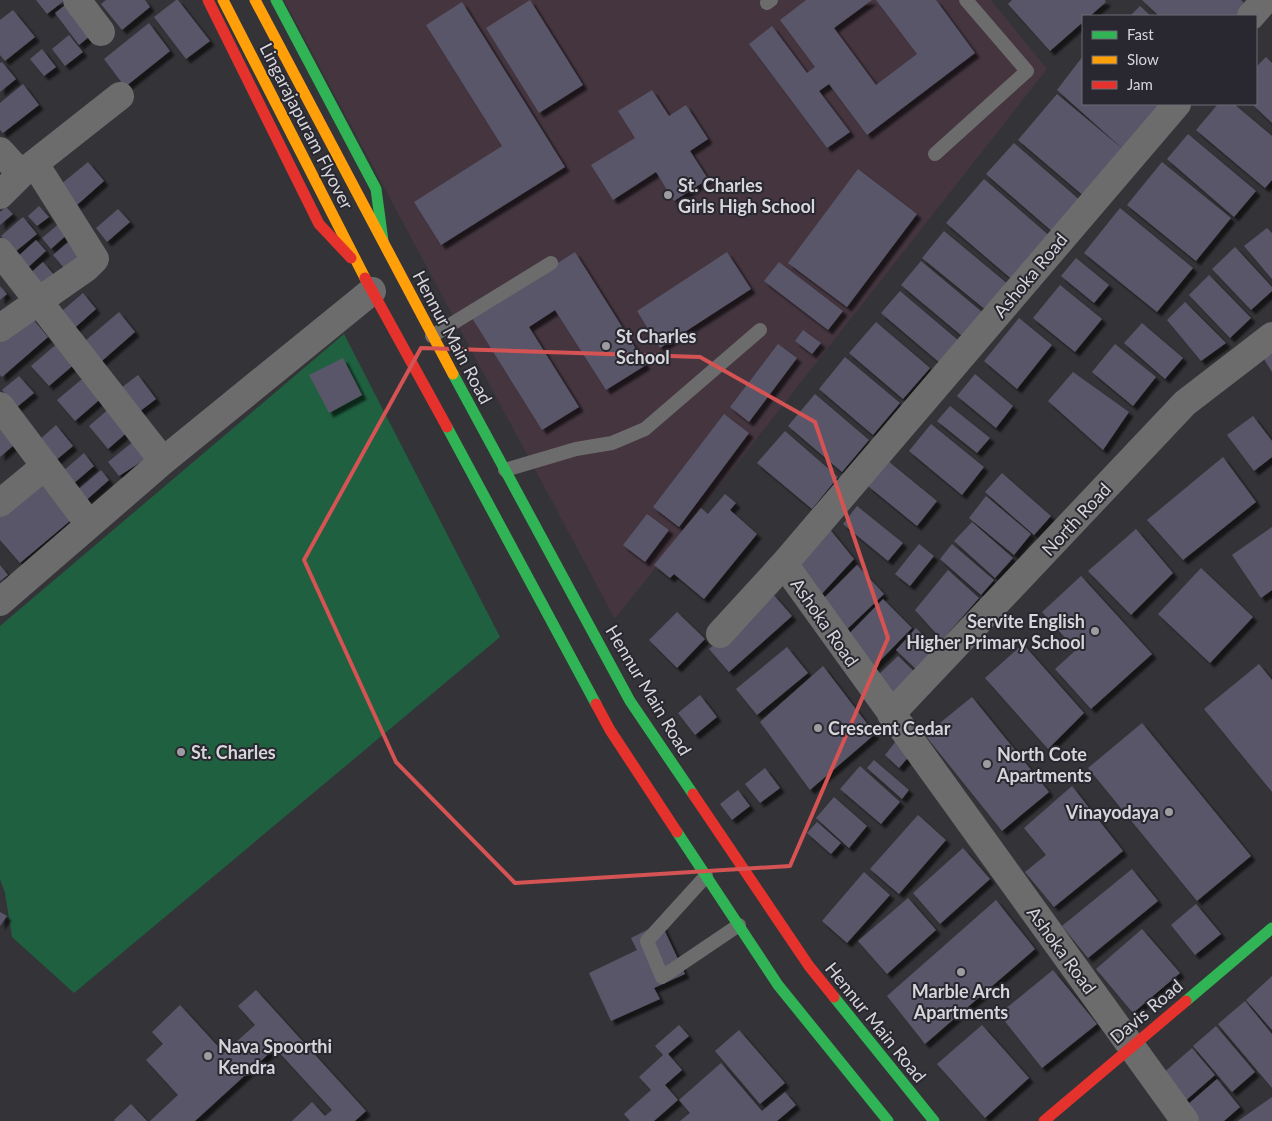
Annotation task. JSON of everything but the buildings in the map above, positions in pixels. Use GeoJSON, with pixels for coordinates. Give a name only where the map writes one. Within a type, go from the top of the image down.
{"type":"FeatureCollection","features":[{"type":"Feature","properties":{"kind":"main road"},"geometry":{"type":"LineString","coordinates":[[208,0],[319,224],[366,280],[505,531],[610,730],[778,985],[888,1121]]}},
{"type":"Feature","properties":{"kind":"main road","name":"Lingarajapuram Flyover"},"geometry":{"type":"LineString","coordinates":[[223,0],[366,280]]}},
{"type":"Feature","properties":{"kind":"main road","name":"Lingarajapuram Flyover"},"geometry":{"type":"LineString","coordinates":[[255,0],[384,246]]}},
{"type":"Feature","properties":{"kind":"main road"},"geometry":{"type":"LineString","coordinates":[[276,0],[376,189],[384,246]]}},
{"type":"Feature","properties":{"kind":"main road","name":"Hennur Main Road"},"geometry":{"type":"LineString","coordinates":[[384,246],[639,716],[809,966],[934,1121]]}},
{"type":"Feature","properties":{"kind":"main road","name":"Davis Road"},"geometry":{"type":"LineString","coordinates":[[1044,1121],[1272,928]]}},
{"type":"Feature","properties":{"kind":"street"},"geometry":{"type":"LineString","coordinates":[[77,0],[100,32]]}},
{"type":"Feature","properties":{"kind":"street"},"geometry":{"type":"LineString","coordinates":[[1253,15],[1265,0]]}},
{"type":"Feature","properties":{"kind":"street"},"geometry":{"type":"LineString","coordinates":[[0,196],[28,169],[120,96]]}},
{"type":"Feature","properties":{"kind":"street","name":"Ashoka Road"},"geometry":{"type":"LineString","coordinates":[[1176,105],[784,564],[1185,1121]]}},
{"type":"Feature","properties":{"kind":"street"},"geometry":{"type":"LineString","coordinates":[[0,151],[28,169],[94,259],[86,268],[0,328]]}},
{"type":"Feature","properties":{"kind":"street"},"geometry":{"type":"LineString","coordinates":[[0,252],[163,461]]}},
{"type":"Feature","properties":{"kind":"street"},"geometry":{"type":"LineString","coordinates":[[0,602],[163,461],[366,280]]}},
{"type":"Feature","properties":{"kind":"street","name":"North Road"},"geometry":{"type":"LineString","coordinates":[[891,714],[1185,403],[1272,336]]}},
{"type":"Feature","properties":{"kind":"street"},"geometry":{"type":"LineString","coordinates":[[0,406],[89,524]]}},
{"type":"Feature","properties":{"kind":"street"},"geometry":{"type":"LineString","coordinates":[[0,503],[45,466]]}},
{"type":"Feature","properties":{"kind":"street"},"geometry":{"type":"LineString","coordinates":[[720,634],[784,564]]}},
{"type":"Feature","properties":{"kind":"lane"},"geometry":{"type":"LineString","coordinates":[[935,154],[1027,71],[966,0]]}},
{"type":"Feature","properties":{"kind":"lane"},"geometry":{"type":"LineString","coordinates":[[432,336],[550,263]]}},
{"type":"Feature","properties":{"kind":"lane"},"geometry":{"type":"LineString","coordinates":[[505,470],[576,449],[612,443],[645,429],[760,330]]}},
{"type":"Feature","properties":{"kind":"lane"},"geometry":{"type":"LineString","coordinates":[[706,876],[647,941],[662,977],[739,925]]}},
{"type":"Feature","properties":{"kind":"highlighted area"},"geometry":{"type":"Polygon","coordinates":[[[421,348],[700,357],[815,422],[888,638],[790,866],[515,883],[396,762],[304,560],[421,348]]]}},
{"type":"Feature","properties":{"kind":"shaded area","name":"St. Charles Girls High School"},"geometry":{"type":"Polygon","coordinates":[[[284,0],[991,0],[1047,69],[615,619],[284,0]]]}},
{"type":"Feature","properties":{"kind":"green space","name":"St. Charles"},"geometry":{"type":"Polygon","coordinates":[[[344,334],[500,637],[74,993],[12,937],[5,893],[0,879],[0,626],[344,334]]]}},
{"type":"Feature","properties":{"kind":"traffic: fast"},"geometry":{"type":"LineString","coordinates":[[276,0],[376,189],[383,241]]}},
{"type":"Feature","properties":{"kind":"traffic: fast"},"geometry":{"type":"LineString","coordinates":[[453,374],[630,701],[693,794]]}},
{"type":"Feature","properties":{"kind":"traffic: fast"},"geometry":{"type":"LineString","coordinates":[[447,427],[596,704]]}},
{"type":"Feature","properties":{"kind":"traffic: fast"},"geometry":{"type":"LineString","coordinates":[[677,832],[778,985],[888,1121]]}},
{"type":"Feature","properties":{"kind":"traffic: fast"},"geometry":{"type":"LineString","coordinates":[[1186,1001],[1272,928]]}},
{"type":"Feature","properties":{"kind":"traffic: fast"},"geometry":{"type":"LineString","coordinates":[[834,997],[934,1121]]}},
{"type":"Feature","properties":{"kind":"traffic: slow"},"geometry":{"type":"LineString","coordinates":[[223,0],[365,278]]}},
{"type":"Feature","properties":{"kind":"traffic: slow"},"geometry":{"type":"LineString","coordinates":[[255,0],[453,374]]}},
{"type":"Feature","properties":{"kind":"traffic: jam"},"geometry":{"type":"LineString","coordinates":[[208,0],[319,224],[351,258]]}},
{"type":"Feature","properties":{"kind":"traffic: jam"},"geometry":{"type":"LineString","coordinates":[[365,278],[447,427]]}},
{"type":"Feature","properties":{"kind":"traffic: jam"},"geometry":{"type":"LineString","coordinates":[[596,704],[610,730],[677,832]]}},
{"type":"Feature","properties":{"kind":"traffic: jam"},"geometry":{"type":"LineString","coordinates":[[693,794],[809,966],[834,997]]}},
{"type":"Feature","properties":{"kind":"traffic: jam"},"geometry":{"type":"LineString","coordinates":[[1044,1121],[1186,1001]]}},
{"type":"Feature","properties":{"kind":"place","name":"St. Charles Girls High School"},"geometry":{"type":"Point","coordinates":[668,195]}},
{"type":"Feature","properties":{"kind":"place","name":"St Charles School"},"geometry":{"type":"Point","coordinates":[606,346]}},
{"type":"Feature","properties":{"kind":"place","name":"Servite English Higher Primary School"},"geometry":{"type":"Point","coordinates":[1095,631]}},
{"type":"Feature","properties":{"kind":"place","name":"Crescent Cedar"},"geometry":{"type":"Point","coordinates":[818,728]}},
{"type":"Feature","properties":{"kind":"place","name":"St. Charles"},"geometry":{"type":"Point","coordinates":[181,752]}},
{"type":"Feature","properties":{"kind":"place","name":"North Cote Apartments"},"geometry":{"type":"Point","coordinates":[987,764]}},
{"type":"Feature","properties":{"kind":"place","name":"Vinayodaya"},"geometry":{"type":"Point","coordinates":[1169,812]}},
{"type":"Feature","properties":{"kind":"place","name":"Marble Arch Apartments"},"geometry":{"type":"Point","coordinates":[961,972]}},
{"type":"Feature","properties":{"kind":"place","name":"Nava Spoorthi Kendra"},"geometry":{"type":"Point","coordinates":[208,1056]}}]}
